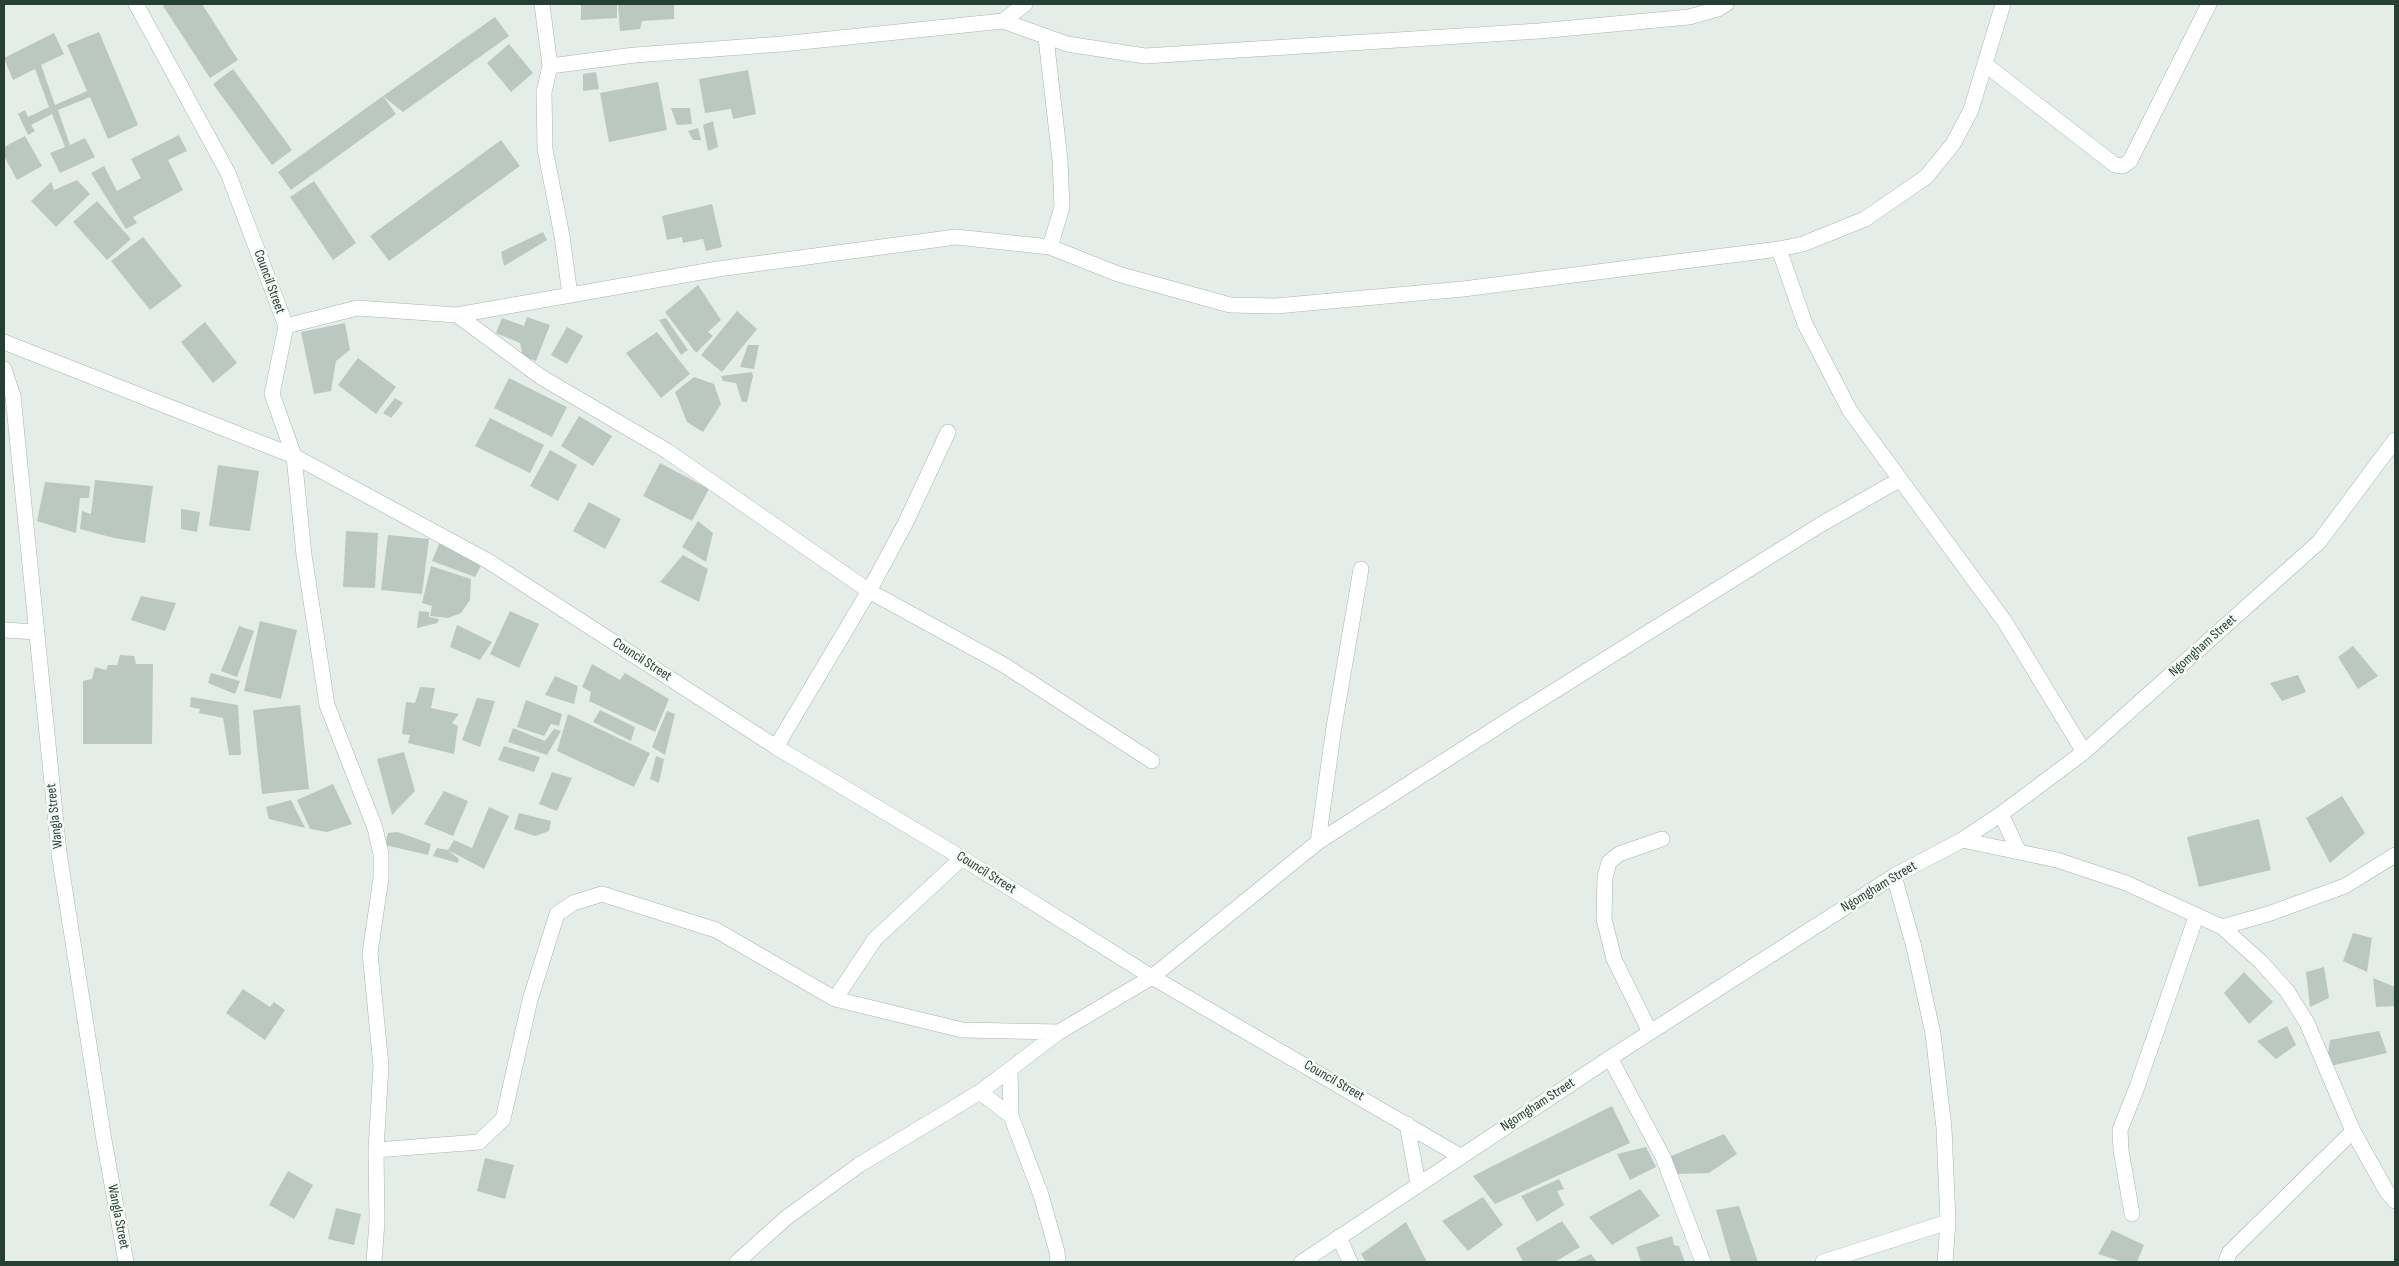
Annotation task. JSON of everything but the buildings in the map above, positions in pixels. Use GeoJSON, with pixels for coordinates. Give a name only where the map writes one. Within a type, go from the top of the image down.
{"type":"FeatureCollection","features":[{"type":"Feature","properties":{"kind":"street","name":"Council Street"},"geometry":{"type":"LineString","coordinates":[[136,4],[228,173],[286,326],[272,394],[294,456],[488,561],[776,746],[962,858],[1152,977],[1460,1156]]}},
{"type":"Feature","properties":{"kind":"street"},"geometry":{"type":"LineString","coordinates":[[542,4],[550,66],[544,92],[545,149],[562,236],[570,295]]}},
{"type":"Feature","properties":{"kind":"street"},"geometry":{"type":"LineString","coordinates":[[1004,22],[1025,4]]}},
{"type":"Feature","properties":{"kind":"street"},"geometry":{"type":"LineString","coordinates":[[550,66],[635,55],[782,44],[1004,22],[1067,44],[1145,56],[1539,31],[1689,17],[1718,9],[1726,4]]}},
{"type":"Feature","properties":{"kind":"street"},"geometry":{"type":"LineString","coordinates":[[286,326],[357,308],[457,315],[718,269],[956,237],[1050,247],[1118,274],[1230,305],[1276,306],[1463,289],[1779,250],[1803,244],[1865,219],[1926,177],[1953,144],[1971,110],[2003,4]]}},
{"type":"Feature","properties":{"kind":"street"},"geometry":{"type":"LineString","coordinates":[[1986,65],[2114,165],[2122,166],[2130,161],[2209,4]]}},
{"type":"Feature","properties":{"kind":"street"},"geometry":{"type":"LineString","coordinates":[[1046,38],[1060,160],[1062,207],[1050,247]]}},
{"type":"Feature","properties":{"kind":"street"},"geometry":{"type":"LineString","coordinates":[[1779,250],[1805,324],[1850,411],[2005,622],[2084,752]]}},
{"type":"Feature","properties":{"kind":"street"},"geometry":{"type":"LineString","coordinates":[[457,315],[541,377],[667,452],[869,591],[1004,665],[1152,761]]}},
{"type":"Feature","properties":{"kind":"street"},"geometry":{"type":"LineString","coordinates":[[4,342],[294,456],[304,555],[327,705],[375,828],[381,854],[380,878],[370,953],[381,1066],[376,1150],[377,1222],[374,1262]]}},
{"type":"Feature","properties":{"kind":"street","name":"Wangla Street"},"geometry":{"type":"LineString","coordinates":[[4,368],[13,396],[59,853],[104,1140],[126,1262]]}},
{"type":"Feature","properties":{"kind":"street"},"geometry":{"type":"LineString","coordinates":[[776,746],[869,591],[904,524],[948,432]]}},
{"type":"Feature","properties":{"kind":"street","name":"Ngomgham Street"},"geometry":{"type":"LineString","coordinates":[[1302,1262],[1650,1032],[1894,876],[1962,840],[2001,814],[2084,752],[2319,542],[2395,440]]}},
{"type":"Feature","properties":{"kind":"street"},"geometry":{"type":"LineString","coordinates":[[737,1262],[786,1218],[859,1165],[980,1092],[1059,1032],[1152,977],[1318,842],[1516,715],[1820,525],[1899,480]]}},
{"type":"Feature","properties":{"kind":"street"},"geometry":{"type":"LineString","coordinates":[[1318,842],[1334,727],[1361,569]]}},
{"type":"Feature","properties":{"kind":"street"},"geometry":{"type":"LineString","coordinates":[[4,630],[37,632]]}},
{"type":"Feature","properties":{"kind":"street"},"geometry":{"type":"LineString","coordinates":[[2001,814],[2018,850]]}},
{"type":"Feature","properties":{"kind":"street"},"geometry":{"type":"LineString","coordinates":[[1650,1032],[1614,959],[1604,919],[1605,877],[1609,862],[1619,854],[1662,839]]}},
{"type":"Feature","properties":{"kind":"street"},"geometry":{"type":"LineString","coordinates":[[1962,840],[2018,850],[2058,860],[2126,883],[2196,917],[2222,927],[2261,962],[2287,991],[2307,1023],[2353,1130],[2395,1201]]}},
{"type":"Feature","properties":{"kind":"street"},"geometry":{"type":"LineString","coordinates":[[2222,927],[2268,914],[2345,886],[2395,855]]}},
{"type":"Feature","properties":{"kind":"street"},"geometry":{"type":"LineString","coordinates":[[835,999],[875,939],[962,858]]}},
{"type":"Feature","properties":{"kind":"street"},"geometry":{"type":"LineString","coordinates":[[1894,876],[1914,947],[1933,1034],[1944,1128],[1948,1222],[1946,1262]]}},
{"type":"Feature","properties":{"kind":"street"},"geometry":{"type":"LineString","coordinates":[[376,1150],[479,1142],[503,1119],[530,1000],[556,914],[573,903],[602,894],[716,930],[835,999],[962,1030],[1059,1032]]}},
{"type":"Feature","properties":{"kind":"street"},"geometry":{"type":"LineString","coordinates":[[2132,1214],[2120,1150],[2120,1130],[2137,1087],[2196,917]]}},
{"type":"Feature","properties":{"kind":"street"},"geometry":{"type":"LineString","coordinates":[[1610,1058],[1663,1157],[1703,1262]]}},
{"type":"Feature","properties":{"kind":"street"},"geometry":{"type":"LineString","coordinates":[[1010,1069],[1011,1116],[1041,1195],[1058,1262]]}},
{"type":"Feature","properties":{"kind":"street"},"geometry":{"type":"LineString","coordinates":[[980,1092],[1011,1116]]}},
{"type":"Feature","properties":{"kind":"street"},"geometry":{"type":"LineString","coordinates":[[1406,1124],[1418,1184]]}},
{"type":"Feature","properties":{"kind":"street"},"geometry":{"type":"LineString","coordinates":[[2226,1262],[2229,1253],[2353,1130]]}},
{"type":"Feature","properties":{"kind":"street"},"geometry":{"type":"LineString","coordinates":[[1823,1262],[1948,1222]]}},
{"type":"Feature","properties":{"kind":"street"},"geometry":{"type":"LineString","coordinates":[[1339,1237],[1350,1262]]}}]}
